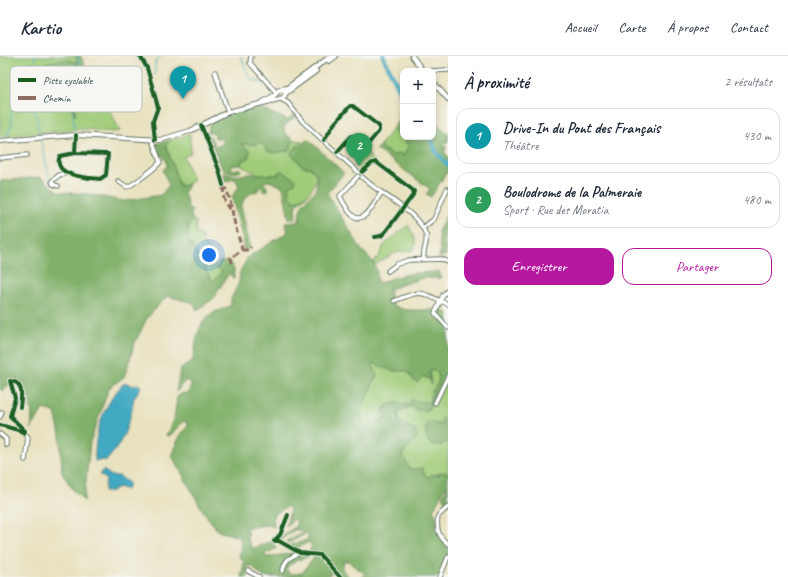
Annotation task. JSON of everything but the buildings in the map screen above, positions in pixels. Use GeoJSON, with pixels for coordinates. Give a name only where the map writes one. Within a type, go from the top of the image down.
{"type":"FeatureCollection","features":[{"type":"Feature","properties":{"kind":"main road"},"geometry":{"type":"LineString","coordinates":[[281,94],[331,56]]}},
{"type":"Feature","properties":{"kind":"main road"},"geometry":{"type":"LineString","coordinates":[[0,141],[76,135],[154,139],[184,134],[228,112],[254,106],[281,94],[336,56]]}},
{"type":"Feature","properties":{"kind":"main road"},"geometry":{"type":"LineString","coordinates":[[412,56],[421,68]]}},
{"type":"Feature","properties":{"kind":"main road"},"geometry":{"type":"LineString","coordinates":[[436,85],[448,99]]}},
{"type":"Feature","properties":{"kind":"street"},"geometry":{"type":"LineString","coordinates":[[118,181],[127,187],[133,185],[160,162],[154,139],[153,121],[158,107],[147,68],[140,56]]}},
{"type":"Feature","properties":{"kind":"street"},"geometry":{"type":"LineString","coordinates":[[251,56],[250,63],[272,87],[281,94],[303,122],[381,193],[413,216],[423,228],[427,240],[424,259]]}},
{"type":"Feature","properties":{"kind":"street"},"geometry":{"type":"LineString","coordinates":[[436,71],[448,70]]}},
{"type":"Feature","properties":{"kind":"street"},"geometry":{"type":"LineString","coordinates":[[215,72],[228,112]]}},
{"type":"Feature","properties":{"kind":"street"},"geometry":{"type":"LineString","coordinates":[[324,140],[334,124],[350,106],[353,106],[379,126],[379,130],[369,143],[365,143],[355,136],[351,136],[337,152]]}},
{"type":"Feature","properties":{"kind":"street"},"geometry":{"type":"LineString","coordinates":[[201,125],[219,170],[223,185]]}},
{"type":"Feature","properties":{"kind":"street"},"geometry":{"type":"LineString","coordinates":[[76,135],[76,153]]}},
{"type":"Feature","properties":{"kind":"street"},"geometry":{"type":"LineString","coordinates":[[58,186],[52,184],[52,181],[59,175],[67,173],[100,179],[106,175],[108,154],[76,153],[62,155],[59,158],[59,164],[67,173]]}},
{"type":"Feature","properties":{"kind":"street"},"geometry":{"type":"LineString","coordinates":[[0,158],[27,155]]}},
{"type":"Feature","properties":{"kind":"street"},"geometry":{"type":"LineString","coordinates":[[375,237],[383,234],[403,208],[413,194],[414,191],[411,187],[376,162],[372,163],[360,174],[340,196],[352,216],[359,219],[364,217],[381,193]]}},
{"type":"Feature","properties":{"kind":"street"},"geometry":{"type":"LineString","coordinates":[[423,228],[434,219],[447,189]]}},
{"type":"Feature","properties":{"kind":"street"},"geometry":{"type":"LineString","coordinates":[[388,271],[403,262],[424,259],[444,259],[448,262]]}},
{"type":"Feature","properties":{"kind":"street"},"geometry":{"type":"LineString","coordinates":[[448,290],[440,301],[435,315],[448,328]]}},
{"type":"Feature","properties":{"kind":"street"},"geometry":{"type":"LineString","coordinates":[[394,301],[419,292],[427,294],[448,304]]}},
{"type":"Feature","properties":{"kind":"street"},"geometry":{"type":"LineString","coordinates":[[435,403],[448,376]]}},
{"type":"Feature","properties":{"kind":"street"},"geometry":{"type":"LineString","coordinates":[[20,407],[21,388],[17,383],[10,381],[15,398],[10,416],[24,429],[24,433]]}},
{"type":"Feature","properties":{"kind":"street"},"geometry":{"type":"LineString","coordinates":[[2,412],[0,418],[1,425],[18,430],[28,437],[25,460]]}},
{"type":"Feature","properties":{"kind":"street"},"geometry":{"type":"LineString","coordinates":[[0,434],[6,439],[6,445]]}},
{"type":"Feature","properties":{"kind":"street"},"geometry":{"type":"LineString","coordinates":[[448,507],[438,516],[437,526],[440,536],[448,544]]}},
{"type":"Feature","properties":{"kind":"street"},"geometry":{"type":"LineString","coordinates":[[288,515],[280,535],[274,541],[279,541],[300,553],[320,555],[340,577]]}},
{"type":"Feature","properties":{"kind":"street"},"geometry":{"type":"LineString","coordinates":[[283,571],[284,563],[288,558],[300,553]]}},
{"type":"Feature","properties":{"kind":"street"},"geometry":{"type":"LineString","coordinates":[[440,577],[448,558]]}},
{"type":"Feature","properties":{"kind":"street"},"geometry":{"type":"LineString","coordinates":[[248,571],[259,577]]}},
{"type":"Feature","properties":{"kind":"green space"},"geometry":{"type":"Polygon","coordinates":[[[0,56],[79,56],[83,66],[10,66],[10,112],[110,112],[120,131],[112,132],[84,129],[0,136],[0,56]]]}},
{"type":"Feature","properties":{"kind":"green space"},"geometry":{"type":"Polygon","coordinates":[[[76,56],[81,56],[84,66],[40,65],[63,60],[77,63],[76,56]]]}},
{"type":"Feature","properties":{"kind":"green space"},"geometry":{"type":"Polygon","coordinates":[[[261,108],[287,120],[292,117],[293,113],[296,117],[284,126],[284,132],[293,140],[290,150],[274,153],[267,151],[264,145],[259,142],[257,144],[241,144],[250,151],[248,158],[242,161],[241,165],[230,166],[234,170],[240,168],[242,170],[234,173],[222,168],[208,136],[210,136],[215,146],[220,146],[223,142],[221,138],[215,138],[214,133],[208,133],[210,124],[226,115],[261,108]]]}},
{"type":"Feature","properties":{"kind":"green space"},"geometry":{"type":"Polygon","coordinates":[[[400,120],[400,136],[393,128],[400,120]]]}},
{"type":"Feature","properties":{"kind":"green space"},"geometry":{"type":"Polygon","coordinates":[[[436,123],[448,134],[448,141],[443,146],[446,147],[444,153],[448,156],[448,173],[446,173],[431,197],[426,194],[430,189],[376,149],[382,143],[381,148],[395,156],[398,152],[403,156],[408,147],[406,140],[436,140],[436,123]]]}},
{"type":"Feature","properties":{"kind":"green space"},"geometry":{"type":"Polygon","coordinates":[[[393,128],[400,136],[400,140],[406,140],[408,147],[403,156],[393,156],[381,148],[382,143],[393,128]]]}},
{"type":"Feature","properties":{"kind":"green space"},"geometry":{"type":"Polygon","coordinates":[[[190,134],[191,153],[184,157],[193,181],[180,187],[166,145],[171,140],[190,134]]]}},
{"type":"Feature","properties":{"kind":"green space"},"geometry":{"type":"Polygon","coordinates":[[[308,139],[344,173],[327,193],[361,249],[373,262],[377,271],[377,281],[380,283],[407,274],[439,271],[441,278],[423,278],[389,289],[392,304],[398,308],[412,310],[434,310],[448,313],[448,375],[427,410],[415,410],[410,406],[411,400],[430,403],[432,393],[439,379],[435,370],[431,369],[429,373],[431,385],[430,380],[424,376],[417,383],[407,371],[393,371],[372,363],[377,376],[363,405],[359,408],[361,412],[362,424],[369,427],[385,418],[382,410],[386,410],[384,408],[392,403],[401,403],[402,405],[408,404],[409,407],[400,410],[398,413],[399,422],[415,430],[417,437],[402,455],[410,469],[423,468],[423,472],[427,477],[434,474],[435,476],[444,472],[448,474],[448,504],[446,505],[443,495],[447,488],[445,487],[433,510],[437,519],[437,531],[439,536],[448,545],[448,554],[438,577],[362,577],[365,574],[348,561],[344,561],[342,569],[349,577],[342,577],[319,552],[309,552],[312,546],[309,542],[295,549],[290,545],[307,540],[307,533],[288,543],[286,541],[303,533],[301,530],[294,530],[282,539],[278,539],[295,527],[297,521],[294,519],[286,526],[290,511],[288,506],[273,515],[274,527],[267,525],[245,528],[249,534],[246,536],[251,547],[254,548],[271,541],[277,548],[263,555],[267,557],[295,553],[311,556],[298,560],[288,566],[286,570],[291,574],[302,573],[315,556],[323,559],[334,572],[325,577],[263,577],[252,566],[247,566],[248,577],[241,577],[244,562],[239,557],[242,544],[239,537],[218,531],[203,511],[172,456],[180,436],[188,426],[187,423],[183,421],[171,435],[166,436],[174,419],[177,397],[183,393],[187,394],[191,386],[190,381],[185,381],[176,392],[180,370],[193,360],[196,341],[202,324],[211,314],[231,305],[231,299],[239,282],[240,272],[248,257],[288,232],[285,223],[299,222],[301,207],[316,190],[317,176],[311,168],[301,166],[299,161],[291,154],[293,150],[308,139]]]}},
{"type":"Feature","properties":{"kind":"green space"},"geometry":{"type":"Polygon","coordinates":[[[171,140],[166,145],[180,187],[190,183],[184,191],[188,207],[192,211],[191,215],[193,221],[189,223],[187,238],[213,282],[222,272],[217,267],[219,262],[229,261],[234,269],[234,279],[229,273],[213,299],[197,310],[193,303],[167,296],[147,318],[134,345],[125,376],[109,388],[90,442],[84,501],[74,491],[62,473],[60,435],[55,412],[43,409],[31,429],[32,414],[30,402],[21,384],[16,378],[2,391],[0,389],[0,181],[40,177],[59,192],[88,194],[124,201],[161,195],[169,185],[163,170],[167,166],[166,160],[158,152],[155,144],[171,140]]]}},
{"type":"Feature","properties":{"kind":"green space"},"geometry":{"type":"Polygon","coordinates":[[[293,140],[302,141],[291,154],[299,161],[301,166],[311,168],[317,176],[309,193],[299,201],[294,202],[289,197],[278,175],[259,174],[241,165],[242,161],[248,158],[250,151],[240,144],[257,144],[259,142],[274,153],[285,151],[288,152],[293,140]]]}},
{"type":"Feature","properties":{"kind":"green space"},"geometry":{"type":"Polygon","coordinates":[[[367,152],[373,161],[359,170],[354,164],[367,152]]]}},
{"type":"Feature","properties":{"kind":"green space"},"geometry":{"type":"Polygon","coordinates":[[[282,171],[295,179],[295,183],[288,187],[290,190],[289,197],[293,198],[294,202],[307,195],[297,204],[295,219],[289,219],[283,187],[269,181],[263,182],[267,187],[267,191],[264,191],[260,187],[258,188],[258,191],[252,192],[244,200],[241,206],[250,246],[248,249],[243,249],[244,244],[232,198],[239,187],[236,179],[225,181],[223,172],[233,175],[278,175],[278,172],[282,171]]]}},
{"type":"Feature","properties":{"kind":"green space"},"geometry":{"type":"Polygon","coordinates":[[[448,212],[448,228],[445,230],[444,234],[446,255],[439,258],[440,251],[438,232],[448,212]]]}},
{"type":"Feature","properties":{"kind":"green space"},"geometry":{"type":"Polygon","coordinates":[[[191,221],[196,221],[196,232],[202,236],[202,242],[213,254],[215,266],[222,272],[213,282],[187,237],[191,221]]]}},
{"type":"Feature","properties":{"kind":"green space"},"geometry":{"type":"Polygon","coordinates":[[[408,225],[415,241],[415,247],[413,250],[395,253],[375,265],[373,262],[379,256],[384,245],[408,225]]]}},
{"type":"Feature","properties":{"kind":"green space"},"geometry":{"type":"Polygon","coordinates":[[[371,362],[393,371],[407,371],[414,381],[423,376],[430,380],[431,369],[435,370],[438,374],[439,380],[431,393],[428,410],[448,375],[448,413],[443,419],[442,423],[441,445],[448,441],[448,474],[444,472],[426,477],[423,472],[410,469],[402,455],[407,448],[415,430],[399,422],[398,411],[409,408],[402,405],[391,404],[384,408],[386,410],[385,418],[369,427],[362,424],[361,412],[359,408],[363,405],[377,376],[371,362]]]}},
{"type":"Feature","properties":{"kind":"green space"},"geometry":{"type":"Polygon","coordinates":[[[448,413],[448,441],[441,445],[431,445],[426,434],[428,422],[442,425],[441,419],[448,413]]]}},
{"type":"Feature","properties":{"kind":"water"},"geometry":{"type":"Polygon","coordinates":[[[128,383],[133,386],[139,384],[141,387],[134,398],[131,414],[124,435],[116,449],[107,460],[95,461],[96,439],[105,410],[116,392],[123,384],[128,383]]]}},
{"type":"Feature","properties":{"kind":"water"},"geometry":{"type":"Polygon","coordinates":[[[103,470],[112,476],[119,476],[129,483],[127,490],[119,487],[110,492],[104,492],[106,479],[100,475],[103,470]]]}},
{"type":"Feature","properties":{"kind":"waterway"},"geometry":{"type":"LineString","coordinates":[[32,66],[35,56]]}},
{"type":"Feature","properties":{"kind":"waterway"},"geometry":{"type":"LineString","coordinates":[[77,66],[78,56]]}},
{"type":"Feature","properties":{"kind":"waterway"},"geometry":{"type":"LineString","coordinates":[[155,75],[155,63],[160,56]]}},
{"type":"Feature","properties":{"kind":"waterway"},"geometry":{"type":"LineString","coordinates":[[241,56],[250,79],[264,83],[272,93]]}},
{"type":"Feature","properties":{"kind":"waterway"},"geometry":{"type":"LineString","coordinates":[[383,56],[400,91]]}},
{"type":"Feature","properties":{"kind":"waterway"},"geometry":{"type":"LineString","coordinates":[[7,137],[12,123],[11,112]]}},
{"type":"Feature","properties":{"kind":"waterway"},"geometry":{"type":"LineString","coordinates":[[35,112],[39,131]]}},
{"type":"Feature","properties":{"kind":"waterway"},"geometry":{"type":"LineString","coordinates":[[73,112],[74,130]]}},
{"type":"Feature","properties":{"kind":"waterway"},"geometry":{"type":"LineString","coordinates":[[431,140],[436,152],[448,165]]}},
{"type":"Feature","properties":{"kind":"waterway"},"geometry":{"type":"LineString","coordinates":[[41,141],[50,181]]}},
{"type":"Feature","properties":{"kind":"marked path"},"geometry":{"type":"LineString","coordinates":[[223,185],[229,197],[242,250],[231,258],[232,264]]}},
{"type":"Feature","properties":{"kind":"marked path"},"geometry":{"type":"LineString","coordinates":[[223,187],[224,199],[231,211]]}},
{"type":"Feature","properties":{"kind":"marked path"},"geometry":{"type":"LineString","coordinates":[[242,250],[248,250],[251,247]]}},
{"type":"Feature","properties":{"kind":"cycle path"},"geometry":{"type":"LineString","coordinates":[[140,56],[147,68],[158,107],[153,121],[155,140]]}},
{"type":"Feature","properties":{"kind":"cycle path"},"geometry":{"type":"LineString","coordinates":[[324,140],[334,124],[350,106],[353,106],[379,126],[379,131],[369,143],[365,143],[355,136],[351,136],[337,152]]}},
{"type":"Feature","properties":{"kind":"cycle path"},"geometry":{"type":"LineString","coordinates":[[201,125],[219,170],[223,185]]}},
{"type":"Feature","properties":{"kind":"cycle path"},"geometry":{"type":"LineString","coordinates":[[75,153],[108,154],[106,175],[100,179],[80,177],[72,175],[61,168],[59,163],[60,156],[75,153],[76,135]]}},
{"type":"Feature","properties":{"kind":"cycle path"},"geometry":{"type":"LineString","coordinates":[[362,172],[372,163],[376,162],[414,191],[413,195],[386,231],[381,236],[375,237]]}},
{"type":"Feature","properties":{"kind":"cycle path"},"geometry":{"type":"LineString","coordinates":[[0,425],[24,433],[25,431],[10,416],[15,398],[10,381],[15,382],[20,387],[20,407]]}},
{"type":"Feature","properties":{"kind":"cycle path"},"geometry":{"type":"LineString","coordinates":[[288,515],[280,535],[274,541],[279,541],[300,553],[320,555],[340,577]]}},
{"type":"Feature","properties":{"kind":"place","name":"Drive-In du Pont des Français"},"geometry":{"type":"Point","coordinates":[183,99]}},
{"type":"Feature","properties":{"kind":"place","name":"Boulodrome de la Palmeraie"},"geometry":{"type":"Point","coordinates":[359,166]}}]}
